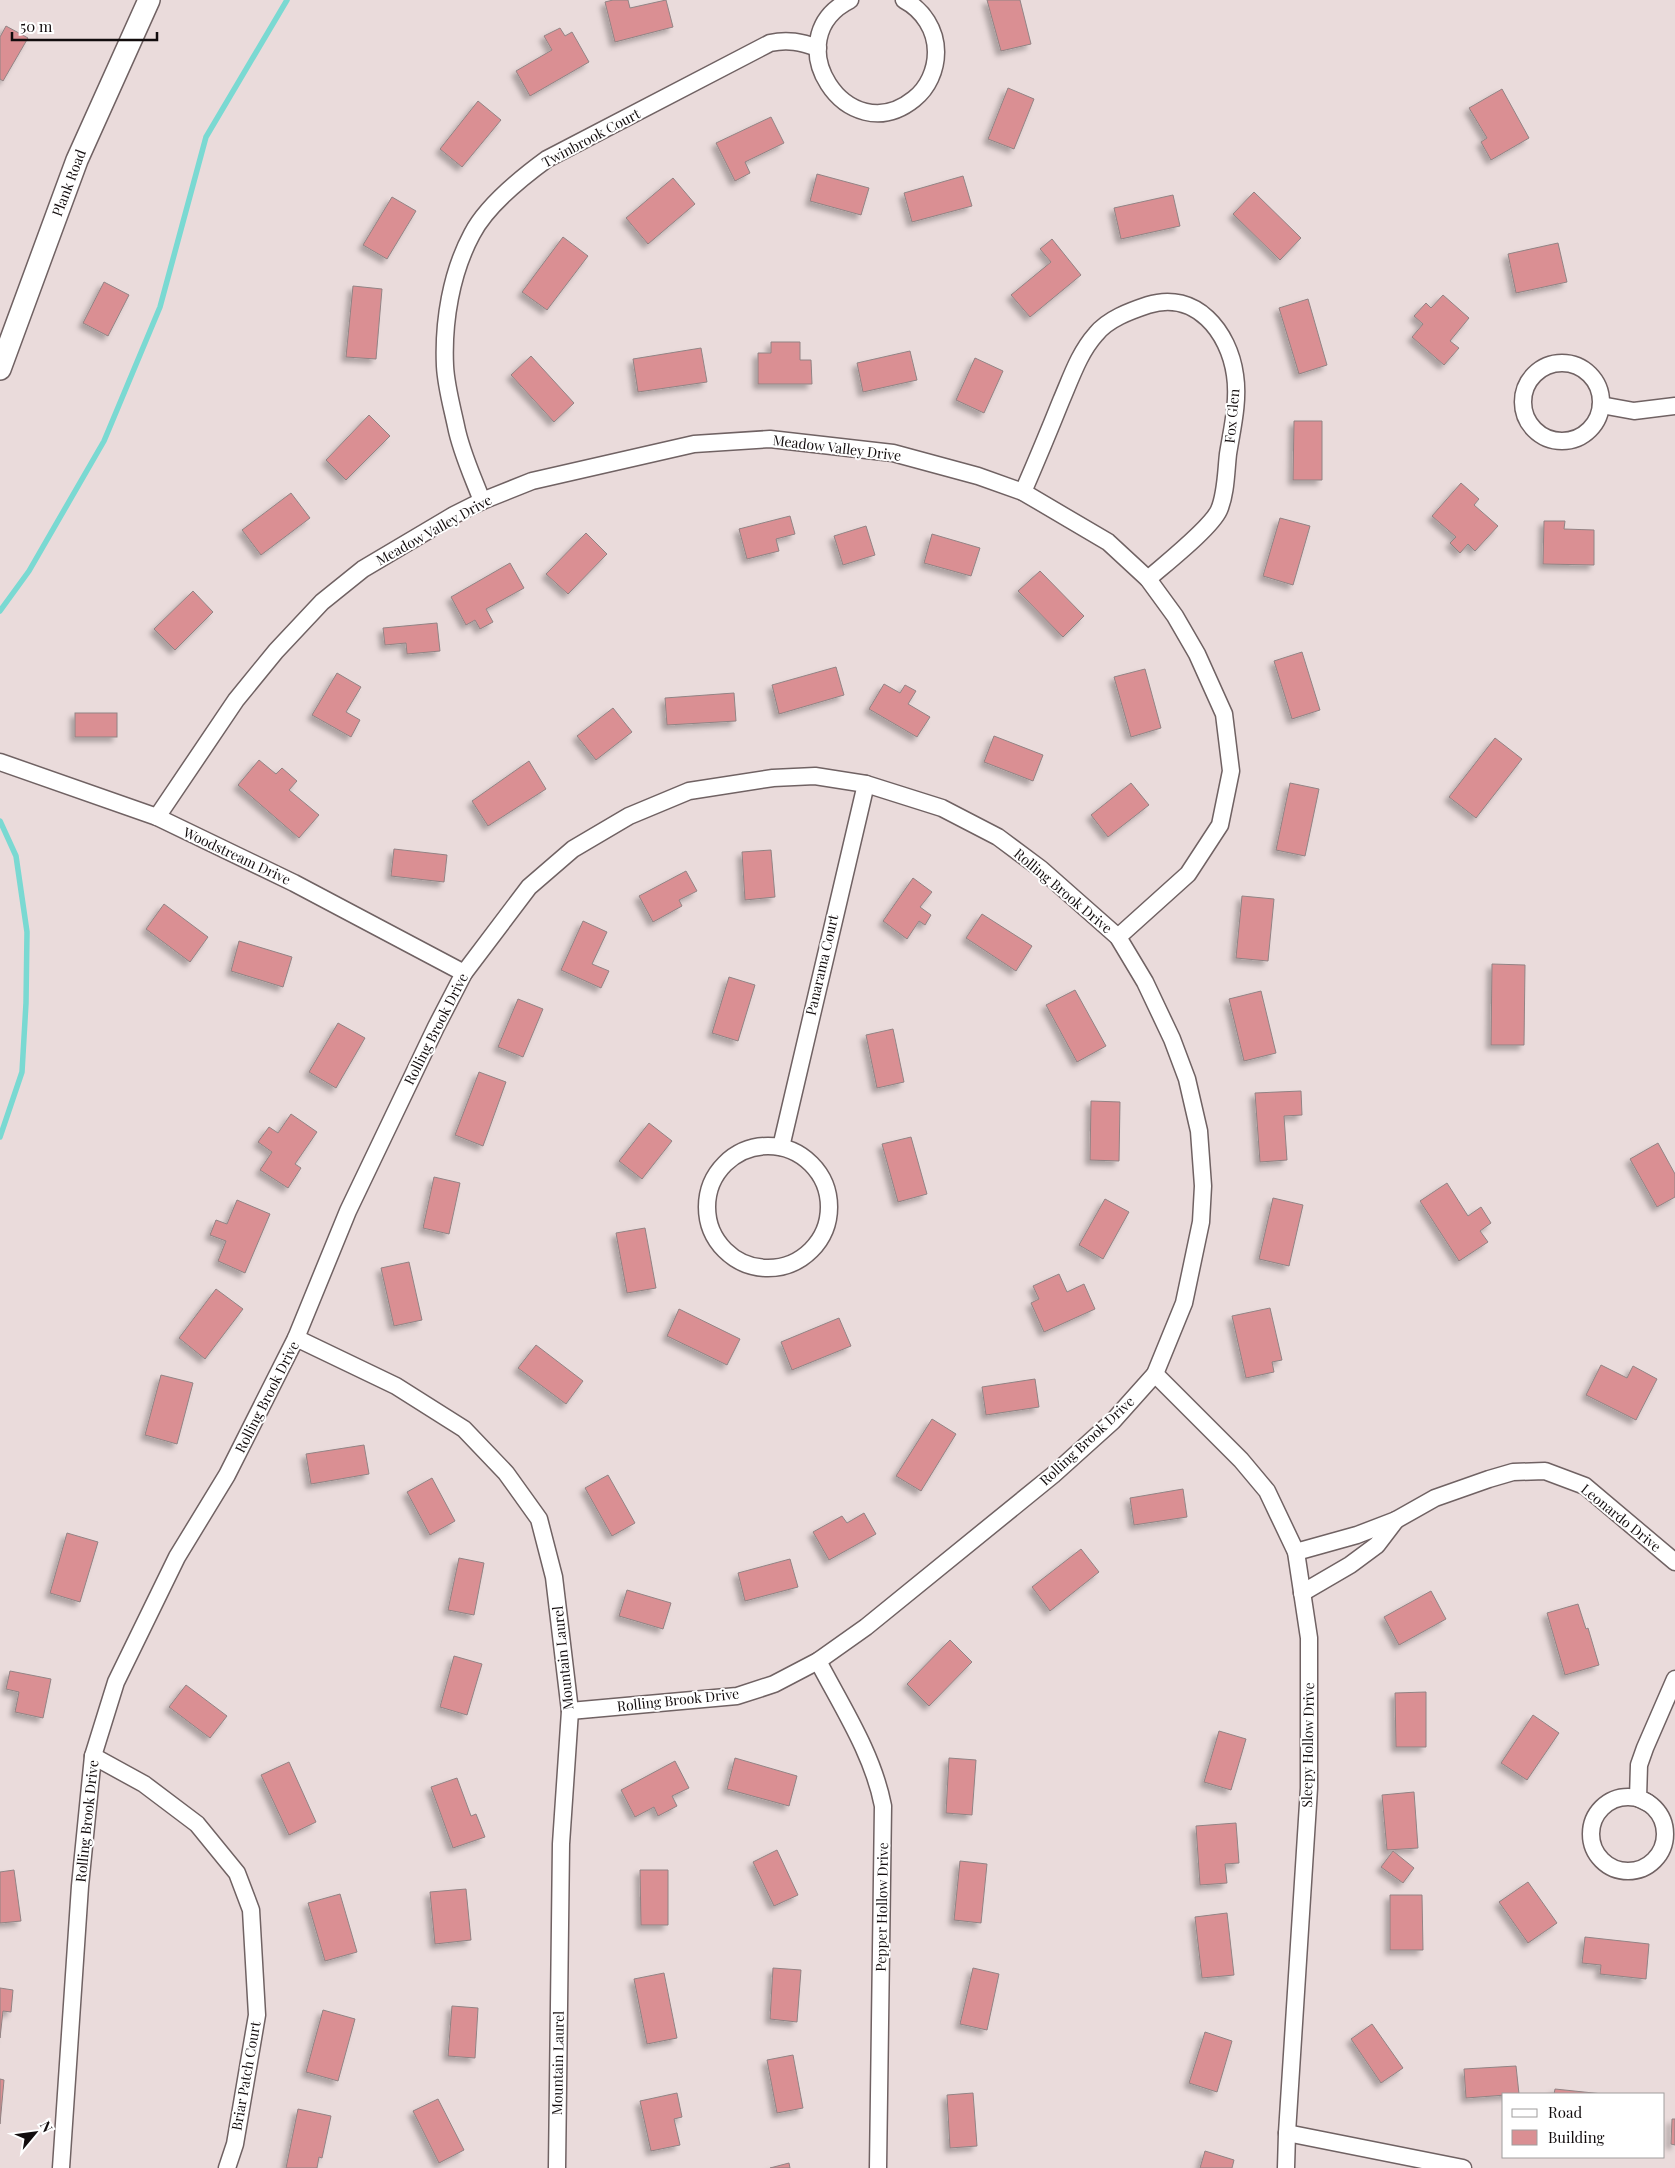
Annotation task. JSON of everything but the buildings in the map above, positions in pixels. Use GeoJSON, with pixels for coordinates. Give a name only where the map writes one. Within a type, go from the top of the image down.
{"type":"FeatureCollection","features":[{"type":"Feature","properties":{"kind":"street","name":"Plank Road"},"geometry":{"type":"LineString","coordinates":[[2,357],[77,160],[149,0]]}},
{"type":"Feature","properties":{"kind":"street"},"geometry":{"type":"LineString","coordinates":[[850,0],[837,8],[823,27],[818,48],[818,60],[826,83],[842,101],[864,111],[876,112],[888,111],[910,102],[927,86],[936,63],[932,29],[919,11],[904,0]]}},
{"type":"Feature","properties":{"kind":"street","name":"Twinbrook Court"},"geometry":{"type":"LineString","coordinates":[[482,502],[456,428],[445,367],[448,307],[459,265],[472,233],[499,199],[520,179],[547,160],[770,43],[783,40],[798,41],[818,48]]}},
{"type":"Feature","properties":{"kind":"street","name":"Fox Glen"},"geometry":{"type":"LineString","coordinates":[[1023,492],[1081,354],[1096,333],[1115,319],[1158,302],[1180,302],[1201,311],[1218,331],[1228,352],[1235,375],[1236,394],[1223,495],[1218,511],[1206,527],[1148,579]]}},
{"type":"Feature","properties":{"kind":"street"},"geometry":{"type":"LineString","coordinates":[[1563,364],[1583,370],[1591,376],[1598,390],[1600,405],[1598,416],[1584,434],[1574,440],[1557,440],[1541,435],[1532,427],[1525,412],[1524,395],[1527,384],[1534,375],[1543,368],[1563,364]]}},
{"type":"Feature","properties":{"kind":"street"},"geometry":{"type":"LineString","coordinates":[[1600,405],[1634,411],[1675,406]]}},
{"type":"Feature","properties":{"kind":"street","name":"Meadow Valley Drive"},"geometry":{"type":"LineString","coordinates":[[156,818],[236,700],[276,651],[322,602],[364,569],[454,515],[532,481],[694,444],[770,439],[893,453],[978,476],[1023,492],[1108,542],[1148,579],[1175,616],[1197,654],[1224,714],[1231,771],[1220,825],[1188,874],[1118,937]]}},
{"type":"Feature","properties":{"kind":"street","name":"Woodstream Drive"},"geometry":{"type":"LineString","coordinates":[[0,762],[156,818],[294,883],[464,973]]}},
{"type":"Feature","properties":{"kind":"street","name":"Rolling Brook Drive"},"geometry":{"type":"LineString","coordinates":[[61,2168],[80,1886],[93,1756],[116,1682],[177,1557],[227,1475],[296,1338],[348,1211],[436,1027],[464,973],[530,887],[573,849],[629,816],[689,791],[773,778],[814,776],[866,784],[942,808],[998,837],[1041,869],[1118,937],[1145,982],[1172,1038],[1187,1079],[1199,1131],[1203,1186],[1201,1222],[1184,1303],[1155,1374],[1113,1421],[1046,1481],[866,1627],[818,1661],[774,1684],[737,1696],[570,1711]]}},
{"type":"Feature","properties":{"kind":"street","name":"Panarama Court"},"geometry":{"type":"LineString","coordinates":[[781,1147],[866,784]]}},
{"type":"Feature","properties":{"kind":"street"},"geometry":{"type":"LineString","coordinates":[[757,1147],[781,1147],[803,1156],[820,1174],[828,1196],[828,1220],[819,1242],[802,1258],[780,1268],[756,1268],[734,1258],[718,1241],[708,1219],[708,1195],[718,1173],[734,1156],[757,1147]]}},
{"type":"Feature","properties":{"kind":"street","name":"Mountain Laurel"},"geometry":{"type":"LineString","coordinates":[[296,1338],[396,1386],[464,1429],[506,1473],[539,1518],[554,1577],[570,1711],[561,1844],[557,2168]]}},
{"type":"Feature","properties":{"kind":"street","name":"Sleepy Hollow Drive"},"geometry":{"type":"LineString","coordinates":[[1155,1374],[1241,1460],[1267,1491],[1296,1552],[1310,1638],[1309,1788],[1286,2168]]}},
{"type":"Feature","properties":{"kind":"street","name":"Leonardo Drive"},"geometry":{"type":"LineString","coordinates":[[1296,1552],[1357,1535],[1396,1520],[1435,1498],[1488,1479],[1513,1472],[1545,1471],[1585,1486],[1675,1562]]}},
{"type":"Feature","properties":{"kind":"street","name":"Leonardo Drive"},"geometry":{"type":"LineString","coordinates":[[1302,1592],[1350,1565],[1378,1545],[1396,1520]]}},
{"type":"Feature","properties":{"kind":"street","name":"Pepper Hollow Drive"},"geometry":{"type":"LineString","coordinates":[[818,1661],[869,1760],[880,1787],[883,1806],[878,2168]]}},
{"type":"Feature","properties":{"kind":"street"},"geometry":{"type":"LineString","coordinates":[[1638,1798],[1639,1765],[1644,1748],[1675,1679]]}},
{"type":"Feature","properties":{"kind":"street","name":"Briar Patch Court"},"geometry":{"type":"LineString","coordinates":[[93,1756],[144,1784],[198,1824],[237,1873],[251,1910],[257,2015],[234,2144],[227,2168]]}},
{"type":"Feature","properties":{"kind":"street"},"geometry":{"type":"LineString","coordinates":[[1638,1798],[1656,1810],[1662,1820],[1665,1831],[1662,1848],[1654,1862],[1644,1868],[1628,1871],[1612,1868],[1602,1862],[1595,1853],[1591,1836],[1593,1820],[1599,1810],[1616,1799],[1638,1798]]}},
{"type":"Feature","properties":{"kind":"street"},"geometry":{"type":"LineString","coordinates":[[1287,2132],[1462,2168]]}},
{"type":"Feature","properties":{"kind":"waterway"},"geometry":{"type":"LineString","coordinates":[[0,611],[29,571],[104,441],[160,307],[206,137],[287,0]]}},
{"type":"Feature","properties":{"kind":"waterway"},"geometry":{"type":"LineString","coordinates":[[0,821],[16,856],[27,932],[26,1003],[22,1072],[0,1137]]}}]}
